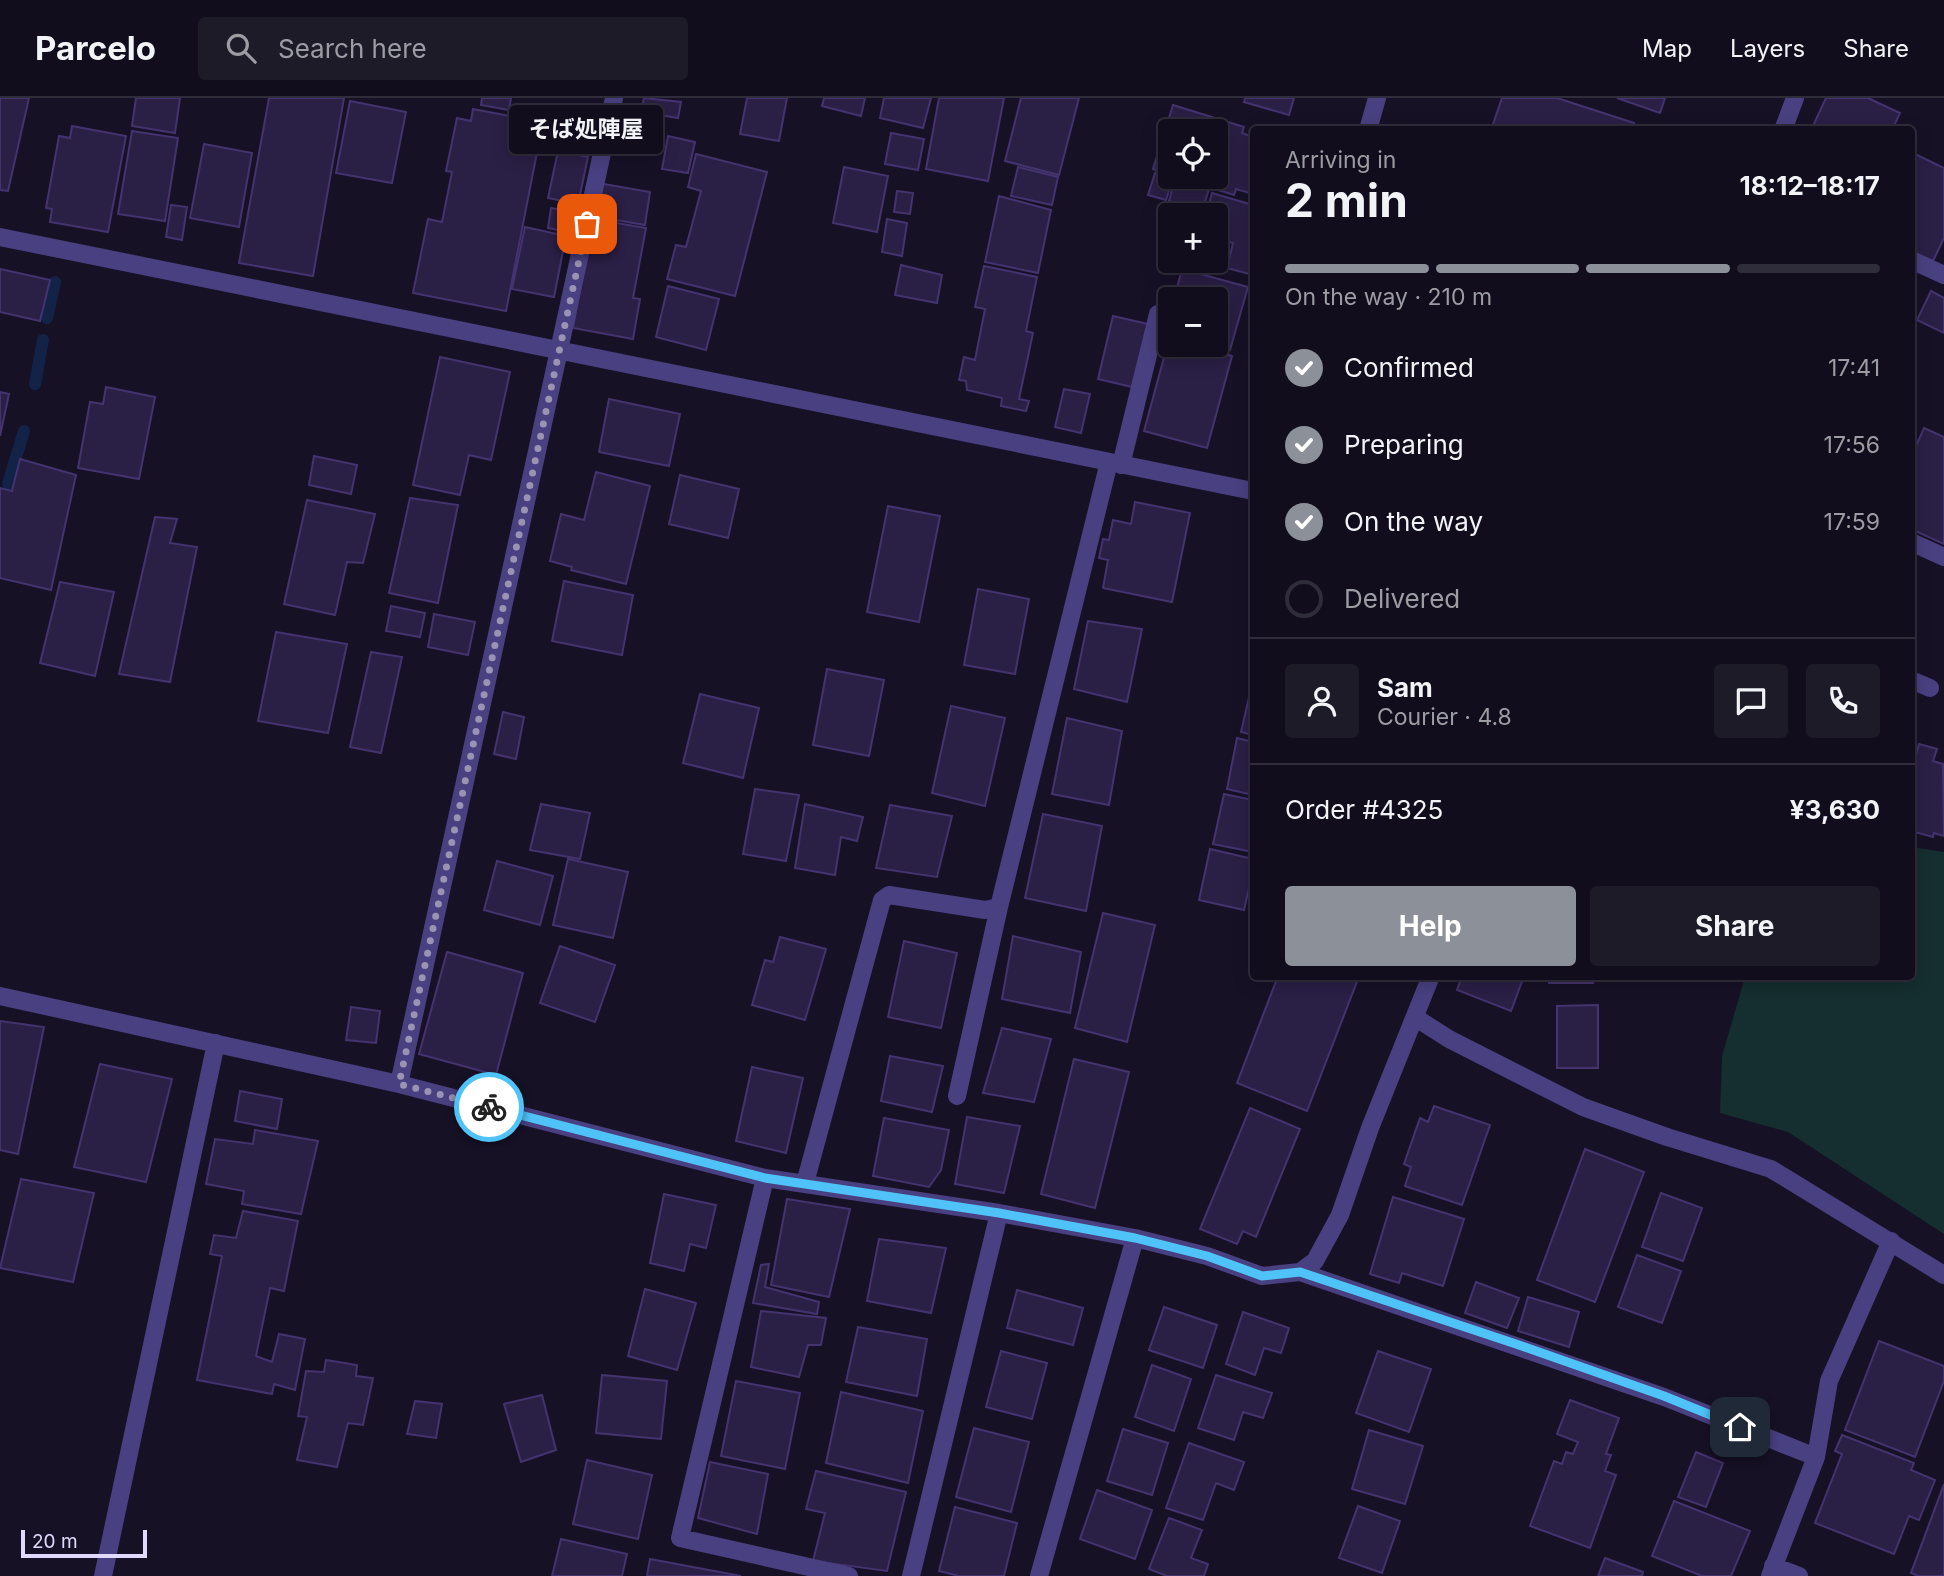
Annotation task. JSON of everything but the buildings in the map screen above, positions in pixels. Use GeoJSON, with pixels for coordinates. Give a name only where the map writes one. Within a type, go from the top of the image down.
{"type":"FeatureCollection","features":[{"type":"Feature","properties":{"kind":"street"},"geometry":{"type":"LineString","coordinates":[[399,1084],[614,98]]}},
{"type":"Feature","properties":{"kind":"street"},"geometry":{"type":"LineString","coordinates":[[1369,126],[1377,98]]}},
{"type":"Feature","properties":{"kind":"street"},"geometry":{"type":"LineString","coordinates":[[1784,126],[1795,98]]}},
{"type":"Feature","properties":{"kind":"street"},"geometry":{"type":"LineString","coordinates":[[0,237],[1250,490]]}},
{"type":"Feature","properties":{"kind":"street"},"geometry":{"type":"LineString","coordinates":[[1915,262],[1944,275]]}},
{"type":"Feature","properties":{"kind":"street"},"geometry":{"type":"LineString","coordinates":[[957,1096],[999,907],[1115,464],[1158,314]]}},
{"type":"Feature","properties":{"kind":"street"},"geometry":{"type":"LineString","coordinates":[[1915,544],[1944,557]]}},
{"type":"Feature","properties":{"kind":"street"},"geometry":{"type":"LineString","coordinates":[[1915,682],[1930,688]]}},
{"type":"Feature","properties":{"kind":"street"},"geometry":{"type":"LineString","coordinates":[[804,1182],[882,900],[889,895],[985,911],[999,907]]}},
{"type":"Feature","properties":{"kind":"street"},"geometry":{"type":"LineString","coordinates":[[1300,1272],[1315,1261],[1340,1215],[1370,1128],[1430,980]]}},
{"type":"Feature","properties":{"kind":"street"},"geometry":{"type":"LineString","coordinates":[[0,996],[399,1084],[765,1178],[999,1213],[1135,1238],[1207,1256],[1262,1276],[1300,1272],[1664,1396],[1816,1457]]}},
{"type":"Feature","properties":{"kind":"street"},"geometry":{"type":"LineString","coordinates":[[1416,1018],[1449,1039],[1583,1107],[1667,1137],[1771,1169],[1944,1275]]}},
{"type":"Feature","properties":{"kind":"street"},"geometry":{"type":"LineString","coordinates":[[103,1576],[216,1043]]}},
{"type":"Feature","properties":{"kind":"street"},"geometry":{"type":"LineString","coordinates":[[765,1178],[680,1538],[849,1576]]}},
{"type":"Feature","properties":{"kind":"street"},"geometry":{"type":"LineString","coordinates":[[911,1576],[999,1213]]}},
{"type":"Feature","properties":{"kind":"street"},"geometry":{"type":"LineString","coordinates":[[1039,1576],[1135,1238]]}},
{"type":"Feature","properties":{"kind":"street"},"geometry":{"type":"LineString","coordinates":[[1799,1576],[1772,1571],[1816,1457],[1829,1381],[1891,1241]]}},
{"type":"Feature","properties":{"kind":"green space"},"geometry":{"type":"Polygon","coordinates":[[[1915,848],[1944,852],[1944,1234],[1788,1132],[1720,1113],[1722,1056],[1744,980],[1915,980],[1915,848]]]}},
{"type":"Feature","properties":{"kind":"waterway"},"geometry":{"type":"LineString","coordinates":[[47,318],[55,282]]}},
{"type":"Feature","properties":{"kind":"waterway"},"geometry":{"type":"LineString","coordinates":[[35,384],[43,340]]}},
{"type":"Feature","properties":{"kind":"waterway"},"geometry":{"type":"LineString","coordinates":[[8,484],[24,431]]}},
{"type":"Feature","properties":{"kind":"way so far"},"geometry":{"type":"LineString","coordinates":[[489,1107],[399,1084],[587,224]]}},
{"type":"Feature","properties":{"kind":"place","name":"そば処陣屋"},"geometry":{"type":"Point","coordinates":[587,224]}},
{"type":"Feature","properties":{"kind":"route"},"geometry":{"type":"LineString","coordinates":[[489,1107],[765,1178],[999,1213],[1135,1238],[1207,1256],[1262,1276],[1300,1272],[1664,1396],[1740,1427]]}}]}
